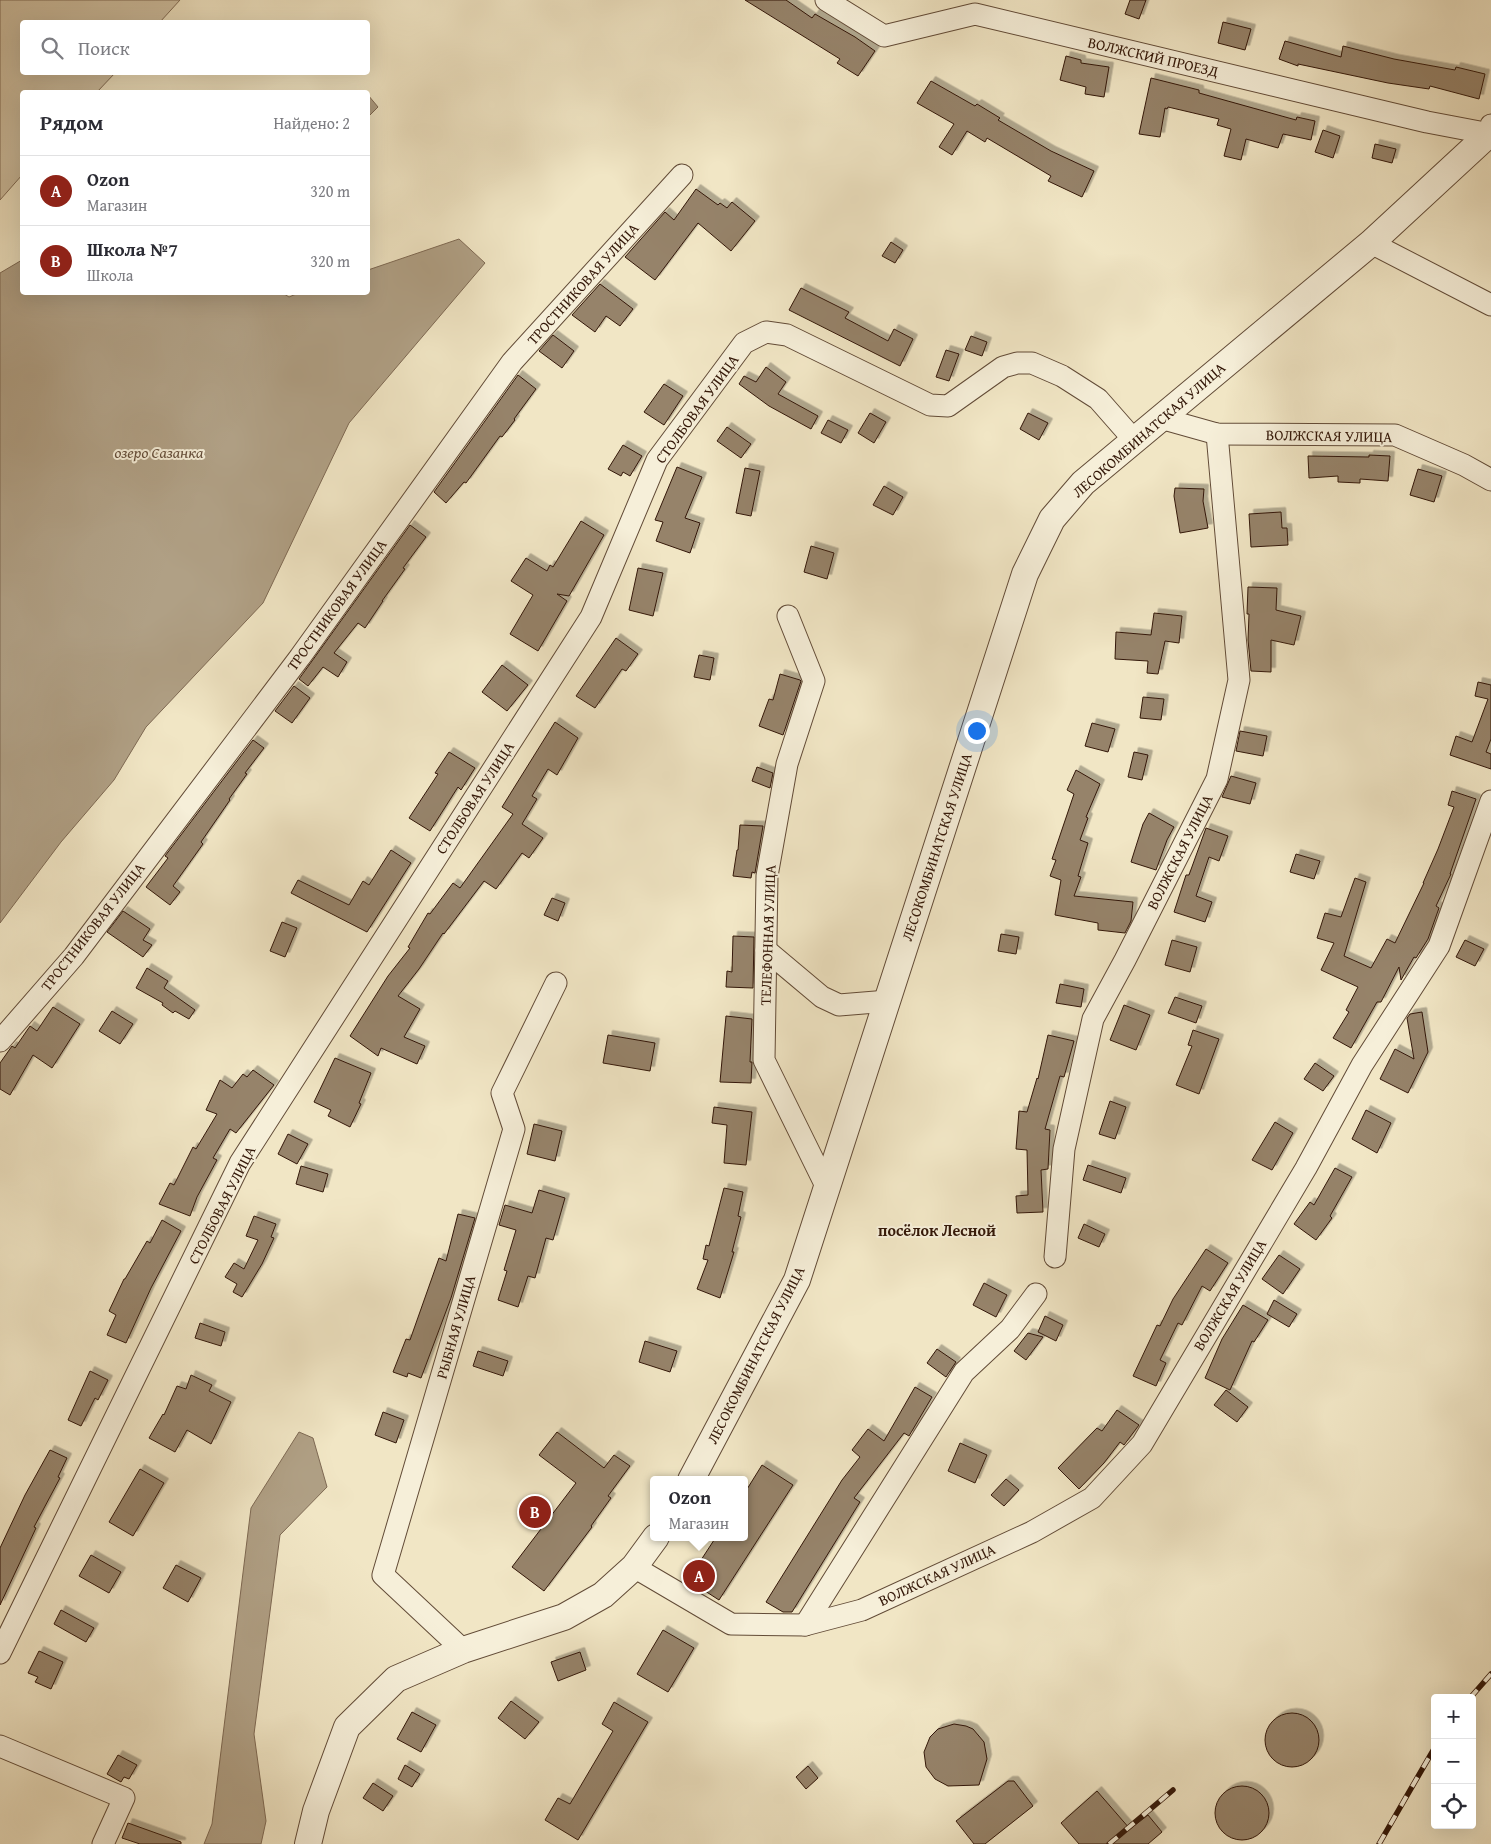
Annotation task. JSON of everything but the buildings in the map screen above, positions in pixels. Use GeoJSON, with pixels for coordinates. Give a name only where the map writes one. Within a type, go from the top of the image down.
{"type":"FeatureCollection","features":[{"type":"Feature","properties":{"kind":"street","name":"ВОЛЖСКИЙ ПРОЕЗД"},"geometry":{"type":"LineString","coordinates":[[826,0],[884,36],[970,7],[1427,122],[1491,130]]}},
{"type":"Feature","properties":{"kind":"street","name":"ЛЕСОКОМБИНАТСКАЯ УЛИЦА"},"geometry":{"type":"LineString","coordinates":[[694,1476],[798,1280],[1025,574],[1052,519],[1083,483],[1371,243],[1491,130]]}},
{"type":"Feature","properties":{"kind":"street","name":"ТРОСТНИКОВАЯ УЛИЦА"},"geometry":{"type":"LineString","coordinates":[[0,1041],[74,956],[288,673],[512,362],[682,175]]}},
{"type":"Feature","properties":{"kind":"street"},"geometry":{"type":"LineString","coordinates":[[1371,243],[1491,305]]}},
{"type":"Feature","properties":{"kind":"street","name":"СТОЛБОВАЯ УЛИЦА"},"geometry":{"type":"LineString","coordinates":[[0,1653],[240,1163],[592,617],[657,460],[744,343],[766,332],[787,335],[930,404],[948,406],[1003,367],[1018,363],[1032,363],[1062,376],[1098,399],[1134,440]]}},
{"type":"Feature","properties":{"kind":"street","name":"ВОЛЖСКАЯ УЛИЦА"},"geometry":{"type":"LineString","coordinates":[[1160,418],[1217,434],[1395,435],[1464,465],[1491,480]]}},
{"type":"Feature","properties":{"kind":"street","name":"ВОЛЖСКАЯ УЛИЦА"},"geometry":{"type":"LineString","coordinates":[[1055,1257],[1064,1150],[1093,1019],[1217,779],[1239,680],[1217,434]]}},
{"type":"Feature","properties":{"kind":"street","name":"ТЕЛЕФОННАЯ УЛИЦА"},"geometry":{"type":"LineString","coordinates":[[788,616],[814,681],[786,773],[767,876],[764,1060],[828,1190]]}},
{"type":"Feature","properties":{"kind":"street","name":"ВОЛЖСКАЯ УЛИЦА"},"geometry":{"type":"LineString","coordinates":[[634,1567],[731,1624],[805,1625],[862,1610],[1032,1532],[1092,1498],[1142,1444],[1306,1168],[1362,1065],[1439,946],[1491,801]]}},
{"type":"Feature","properties":{"kind":"street"},"geometry":{"type":"LineString","coordinates":[[766,950],[822,997],[839,1005],[888,1000]]}},
{"type":"Feature","properties":{"kind":"street","name":"РЫБНАЯ УЛИЦА"},"geometry":{"type":"LineString","coordinates":[[463,1650],[383,1575],[514,1129],[502,1093],[556,983]]}},
{"type":"Feature","properties":{"kind":"street"},"geometry":{"type":"LineString","coordinates":[[805,1625],[964,1372],[1010,1329],[1036,1294]]}},
{"type":"Feature","properties":{"kind":"street"},"geometry":{"type":"LineString","coordinates":[[308,1844],[316,1811],[347,1726],[396,1679],[463,1650],[564,1616],[604,1595],[634,1567],[653,1541]]}},
{"type":"Feature","properties":{"kind":"street"},"geometry":{"type":"LineString","coordinates":[[0,1746],[124,1798],[103,1844]]}},
{"type":"Feature","properties":{"kind":"shaded area"},"geometry":{"type":"Polygon","coordinates":[[[0,0],[180,0],[162,20],[20,20],[20,75],[113,75],[99,90],[20,90],[20,177],[0,200],[0,0]]]}},
{"type":"Feature","properties":{"kind":"water"},"geometry":{"type":"Polygon","coordinates":[[[370,97],[378,107],[370,115],[370,97]]]}},
{"type":"Feature","properties":{"kind":"water","name":"озеро Сазанка"},"geometry":{"type":"Polygon","coordinates":[[[459,239],[485,263],[349,423],[263,603],[146,727],[114,780],[61,842],[0,923],[0,273],[20,261],[20,295],[286,295],[289,297],[294,295],[370,295],[370,269],[459,239]]]}},
{"type":"Feature","properties":{"kind":"water"},"geometry":{"type":"Polygon","coordinates":[[[299,1432],[313,1438],[327,1487],[280,1535],[254,1734],[266,1821],[261,1844],[204,1844],[212,1824],[251,1508],[299,1432]]]}},
{"type":"Feature","properties":{"kind":"railway"},"geometry":{"type":"LineString","coordinates":[[1474,1694],[1491,1674]]}},
{"type":"Feature","properties":{"kind":"railway"},"geometry":{"type":"LineString","coordinates":[[1379,1844],[1431,1754]]}},
{"type":"Feature","properties":{"kind":"railway"},"geometry":{"type":"LineString","coordinates":[[1109,1844],[1173,1790]]}},
{"type":"Feature","properties":{"kind":"place","name":"Школа №7"},"geometry":{"type":"Point","coordinates":[535,1512]}},
{"type":"Feature","properties":{"kind":"place","name":"Ozon"},"geometry":{"type":"Point","coordinates":[699,1576]}},
{"type":"Feature","properties":{"kind":"district","name":"посёлок Лесной"},"geometry":{"type":"Point","coordinates":[937,1230]}}]}
